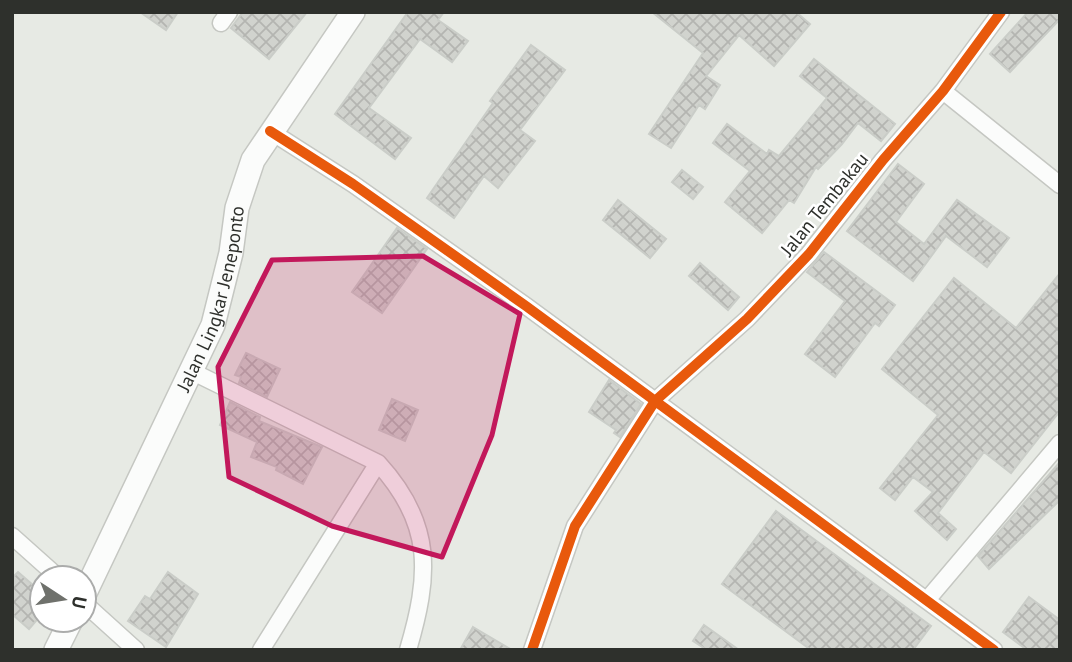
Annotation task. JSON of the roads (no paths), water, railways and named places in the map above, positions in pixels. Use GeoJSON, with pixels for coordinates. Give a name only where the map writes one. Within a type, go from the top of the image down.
{"type":"FeatureCollection","features":[{"type":"Feature","properties":{"kind":"main road","name":"Jalan Lingkar Jeneponto"},"geometry":{"type":"LineString","coordinates":[[98,566],[193,372],[222,294],[244,182],[270,131],[353,12]]}},
{"type":"Feature","properties":{"kind":"main road"},"geometry":{"type":"LineString","coordinates":[[56,650],[64,634]]}},
{"type":"Feature","properties":{"kind":"street","name":"Jalan Tembakau"},"geometry":{"type":"LineString","coordinates":[[532,650],[575,527],[655,401],[747,319],[809,254],[943,91],[1001,12]]}},
{"type":"Feature","properties":{"kind":"street"},"geometry":{"type":"LineString","coordinates":[[943,91],[1060,185]]}},
{"type":"Feature","properties":{"kind":"street"},"geometry":{"type":"LineString","coordinates":[[270,131],[353,184],[655,401],[993,650]]}},
{"type":"Feature","properties":{"kind":"street"},"geometry":{"type":"LineString","coordinates":[[193,372],[378,463],[396,482],[416,520],[424,557],[422,600],[408,650]]}},
{"type":"Feature","properties":{"kind":"street"},"geometry":{"type":"LineString","coordinates":[[927,600],[1060,443]]}},
{"type":"Feature","properties":{"kind":"street"},"geometry":{"type":"LineString","coordinates":[[261,650],[378,463]]}},
{"type":"Feature","properties":{"kind":"street"},"geometry":{"type":"LineString","coordinates":[[12,536],[43,564]]}},
{"type":"Feature","properties":{"kind":"street"},"geometry":{"type":"LineString","coordinates":[[98,616],[136,650]]}}]}
